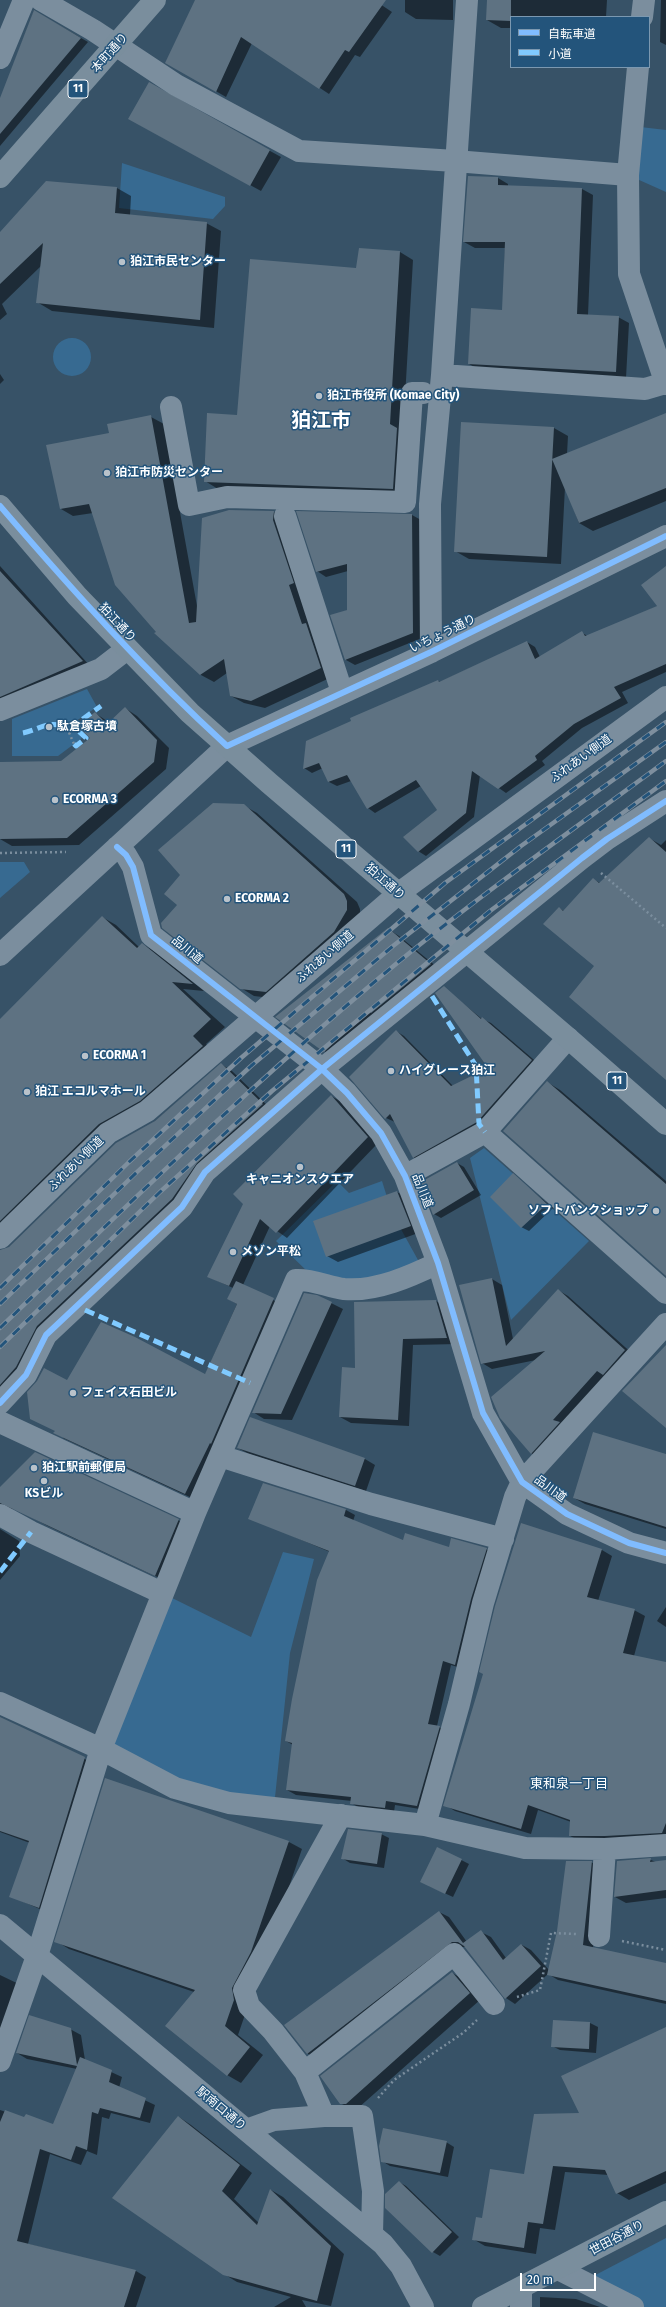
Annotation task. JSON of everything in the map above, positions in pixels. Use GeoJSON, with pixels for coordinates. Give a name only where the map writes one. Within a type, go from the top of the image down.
{"type":"FeatureCollection","features":[{"type":"Feature","properties":{"kind":"main road","name":"本町通り"},"geometry":{"type":"LineString","coordinates":[[0,177],[155,0]]}},
{"type":"Feature","properties":{"kind":"main road","name":"狛江通り"},"geometry":{"type":"LineString","coordinates":[[0,506],[77,596],[127,649],[227,746],[568,1038],[666,1124]]}},
{"type":"Feature","properties":{"kind":"main road","name":"世田谷通り"},"geometry":{"type":"LineString","coordinates":[[483,2307],[521,2298],[558,2269],[666,2212]]}},
{"type":"Feature","properties":{"kind":"street"},"geometry":{"type":"LineString","coordinates":[[0,58],[24,0]]}},
{"type":"Feature","properties":{"kind":"street"},"geometry":{"type":"LineString","coordinates":[[41,0],[176,85],[300,151],[628,174]]}},
{"type":"Feature","properties":{"kind":"street"},"geometry":{"type":"LineString","coordinates":[[431,652],[430,504],[442,375],[467,0]]}},
{"type":"Feature","properties":{"kind":"street"},"geometry":{"type":"LineString","coordinates":[[642,16],[644,0]]}},
{"type":"Feature","properties":{"kind":"street"},"geometry":{"type":"LineString","coordinates":[[442,375],[645,389],[665,384],[629,274],[628,174],[638,68]]}},
{"type":"Feature","properties":{"kind":"street"},"geometry":{"type":"LineString","coordinates":[[171,407],[189,506],[227,498],[405,502],[412,393],[423,394]]}},
{"type":"Feature","properties":{"kind":"street"},"geometry":{"type":"LineString","coordinates":[[285,516],[342,692]]}},
{"type":"Feature","properties":{"kind":"street","name":"いちょう通り"},"geometry":{"type":"LineString","coordinates":[[0,955],[227,746],[431,652],[666,536]]}},
{"type":"Feature","properties":{"kind":"street"},"geometry":{"type":"LineString","coordinates":[[0,710],[101,669],[127,649]]}},
{"type":"Feature","properties":{"kind":"street","name":"ふれあい側道"},"geometry":{"type":"LineString","coordinates":[[0,1238],[108,1133],[147,1111],[399,893],[665,699]]}},
{"type":"Feature","properties":{"kind":"street"},"geometry":{"type":"LineString","coordinates":[[0,1403],[26,1375],[46,1335],[182,1207],[205,1172],[322,1069],[582,858],[607,839],[666,801]]}},
{"type":"Feature","properties":{"kind":"street","name":"品川道"},"geometry":{"type":"LineString","coordinates":[[117,847],[126,855],[133,867],[151,935],[254,1018],[322,1069],[347,1093],[381,1133],[405,1176],[438,1262],[483,1413],[522,1482],[567,1514],[629,1543],[666,1553]]}},
{"type":"Feature","properties":{"kind":"street"},"geometry":{"type":"LineString","coordinates":[[405,1176],[485,1132],[568,1038]]}},
{"type":"Feature","properties":{"kind":"street"},"geometry":{"type":"LineString","coordinates":[[485,1132],[666,1293]]}},
{"type":"Feature","properties":{"kind":"street"},"geometry":{"type":"LineString","coordinates":[[0,2061],[37,1956],[101,1750],[195,1513],[296,1280],[304,1280],[345,1289],[362,1288],[411,1276],[438,1262]]}},
{"type":"Feature","properties":{"kind":"street"},"geometry":{"type":"LineString","coordinates":[[425,1825],[459,1704],[483,1603],[515,1497],[522,1482],[666,1324]]}},
{"type":"Feature","properties":{"kind":"street"},"geometry":{"type":"LineString","coordinates":[[0,1422],[195,1513]]}},
{"type":"Feature","properties":{"kind":"street"},"geometry":{"type":"LineString","coordinates":[[220,1456],[371,1504],[503,1539]]}},
{"type":"Feature","properties":{"kind":"street"},"geometry":{"type":"LineString","coordinates":[[0,1515],[31,1532],[162,1593]]}},
{"type":"Feature","properties":{"kind":"street"},"geometry":{"type":"LineString","coordinates":[[0,1704],[101,1750],[175,1788],[229,1803],[425,1825],[525,1848],[605,1849],[666,1845]]}},
{"type":"Feature","properties":{"kind":"street"},"geometry":{"type":"LineString","coordinates":[[324,2116],[305,2072],[273,2031],[249,2006],[244,1990],[341,1815]]}},
{"type":"Feature","properties":{"kind":"street"},"geometry":{"type":"LineString","coordinates":[[599,1936],[605,1849]]}},
{"type":"Feature","properties":{"kind":"street","name":"駅南口通り"},"geometry":{"type":"LineString","coordinates":[[0,1925],[372,2234],[393,2254],[423,2307]]}},
{"type":"Feature","properties":{"kind":"street"},"geometry":{"type":"LineString","coordinates":[[305,2072],[454,1954],[494,2004]]}},
{"type":"Feature","properties":{"kind":"street"},"geometry":{"type":"LineString","coordinates":[[246,2130],[274,2120],[324,2116],[362,2116],[373,2191],[372,2234]]}},
{"type":"Feature","properties":{"kind":"street"},"geometry":{"type":"LineString","coordinates":[[558,2269],[633,2307]]}},
{"type":"Feature","properties":{"kind":"path"},"geometry":{"type":"LineString","coordinates":[[62,726],[68,730],[74,744]]}},
{"type":"Feature","properties":{"kind":"path"},"geometry":{"type":"LineString","coordinates":[[0,853],[66,852]]}},
{"type":"Feature","properties":{"kind":"path"},"geometry":{"type":"LineString","coordinates":[[582,858],[666,928]]}},
{"type":"Feature","properties":{"kind":"path"},"geometry":{"type":"LineString","coordinates":[[362,2116],[394,2080],[463,2033],[494,2004],[540,1990],[551,1933],[599,1936],[666,1950]]}},
{"type":"Feature","properties":{"kind":"shaded area"},"geometry":{"type":"Polygon","coordinates":[[[632,126],[666,130],[666,192],[628,175],[632,126]]]}},
{"type":"Feature","properties":{"kind":"shaded area"},"geometry":{"type":"Polygon","coordinates":[[[122,163],[225,197],[225,206],[213,219],[119,208],[122,163]]]}},
{"type":"Feature","properties":{"kind":"shaded area"},"geometry":{"type":"Polygon","coordinates":[[[68,338],[76,338],[86,343],[90,350],[90,364],[86,371],[76,376],[68,376],[58,371],[56,368],[53,361],[53,353],[58,343],[61,341],[68,338]]]}},
{"type":"Feature","properties":{"kind":"shaded area"},"geometry":{"type":"Polygon","coordinates":[[[87,689],[97,707],[70,725],[82,738],[58,756],[12,756],[12,719],[87,689]]]}},
{"type":"Feature","properties":{"kind":"shaded area"},"geometry":{"type":"Polygon","coordinates":[[[0,862],[24,862],[30,872],[0,898],[0,862]]]}},
{"type":"Feature","properties":{"kind":"shaded area"},"geometry":{"type":"Polygon","coordinates":[[[484,1148],[589,1241],[511,1320],[470,1158],[484,1148]]]}},
{"type":"Feature","properties":{"kind":"shaded area"},"geometry":{"type":"Polygon","coordinates":[[[337,1181],[349,1193],[382,1181],[392,1213],[423,1269],[362,1281],[310,1274],[276,1241],[337,1181]]]}},
{"type":"Feature","properties":{"kind":"shaded area"},"geometry":{"type":"Polygon","coordinates":[[[283,1552],[314,1559],[290,1653],[274,1807],[229,1803],[101,1749],[162,1593],[251,1637],[283,1552]]]}},
{"type":"Feature","properties":{"kind":"shaded area"},"geometry":{"type":"Polygon","coordinates":[[[666,2238],[666,2307],[633,2307],[584,2281],[666,2238]]]}},
{"type":"Feature","properties":{"kind":"building"},"geometry":{"type":"Polygon","coordinates":[[[195,0],[386,0],[349,52],[345,50],[319,89],[241,37],[216,92],[165,63],[195,0]]]}},
{"type":"Feature","properties":{"kind":"building"},"geometry":{"type":"Polygon","coordinates":[[[487,0],[511,0],[510,21],[486,20],[487,0]]]}},
{"type":"Feature","properties":{"kind":"building"},"geometry":{"type":"Polygon","coordinates":[[[34,10],[81,38],[0,134],[0,98],[34,10]]]}},
{"type":"Feature","properties":{"kind":"building"},"geometry":{"type":"Polygon","coordinates":[[[149,82],[270,150],[250,186],[128,119],[149,82]]]}},
{"type":"Feature","properties":{"kind":"building"},"geometry":{"type":"Polygon","coordinates":[[[468,176],[498,177],[498,185],[582,188],[577,314],[619,316],[616,372],[468,364],[471,308],[502,310],[505,242],[463,242],[468,176]]]}},
{"type":"Feature","properties":{"kind":"building","name":"狛江市民センター"},"geometry":{"type":"Polygon","coordinates":[[[46,181],[117,187],[115,213],[207,222],[200,320],[36,303],[43,243],[0,284],[0,232],[46,181]]]}},
{"type":"Feature","properties":{"kind":"building"},"geometry":{"type":"Polygon","coordinates":[[[359,248],[400,251],[390,424],[397,428],[393,489],[204,482],[207,413],[237,415],[250,259],[356,268],[359,248]]]}},
{"type":"Feature","properties":{"kind":"building"},"geometry":{"type":"Polygon","coordinates":[[[666,413],[666,488],[579,523],[552,459],[666,413]]]}},
{"type":"Feature","properties":{"kind":"building"},"geometry":{"type":"Polygon","coordinates":[[[151,415],[189,623],[196,622],[202,518],[229,510],[274,511],[273,520],[294,583],[289,585],[302,624],[306,623],[321,668],[251,701],[230,696],[224,659],[200,675],[154,633],[156,632],[115,585],[89,504],[60,509],[46,445],[109,433],[107,424],[151,415]]]}},
{"type":"Feature","properties":{"kind":"building"},"geometry":{"type":"Polygon","coordinates":[[[461,422],[554,427],[547,557],[454,552],[461,422]]]}},
{"type":"Feature","properties":{"kind":"building"},"geometry":{"type":"Polygon","coordinates":[[[296,511],[412,514],[413,633],[345,660],[330,615],[347,610],[347,564],[316,572],[296,511]]]}},
{"type":"Feature","properties":{"kind":"building"},"geometry":{"type":"Polygon","coordinates":[[[666,566],[666,664],[614,687],[621,698],[574,724],[535,756],[537,760],[498,789],[472,771],[466,813],[418,852],[403,837],[437,810],[416,780],[367,809],[347,775],[328,782],[319,763],[303,769],[306,741],[351,721],[350,718],[438,680],[439,682],[527,641],[535,659],[582,631],[585,636],[657,606],[641,585],[666,566]]]}},
{"type":"Feature","properties":{"kind":"building"},"geometry":{"type":"Polygon","coordinates":[[[0,571],[83,661],[0,697],[0,571]]]}},
{"type":"Feature","properties":{"kind":"building","name":"ECORMA 3"},"geometry":{"type":"Polygon","coordinates":[[[125,707],[157,740],[154,762],[67,838],[0,839],[0,762],[61,761],[90,738],[78,726],[95,712],[107,724],[125,707]]]}},
{"type":"Feature","properties":{"kind":"building","name":"ECORMA 2"},"geometry":{"type":"Polygon","coordinates":[[[213,803],[244,804],[344,894],[347,901],[347,910],[334,932],[266,992],[240,989],[162,928],[161,923],[177,905],[164,894],[180,875],[158,850],[213,803]]]}},
{"type":"Feature","properties":{"kind":"building"},"geometry":{"type":"Polygon","coordinates":[[[649,837],[666,852],[666,1080],[569,997],[594,966],[543,924],[559,907],[563,911],[593,878],[599,883],[649,837]]]}},
{"type":"Feature","properties":{"kind":"building","name":"ECORMA 1"},"geometry":{"type":"Polygon","coordinates":[[[102,916],[137,948],[142,943],[193,984],[172,982],[211,1019],[193,1036],[203,1046],[140,1101],[99,1124],[0,1221],[0,1019],[102,916]]]}},
{"type":"Feature","properties":{"kind":"building"},"geometry":{"type":"Polygon","coordinates":[[[388,928],[431,964],[371,1013],[369,1010],[324,1052],[275,1017],[388,928]]]}},
{"type":"Feature","properties":{"kind":"building"},"geometry":{"type":"Polygon","coordinates":[[[444,986],[481,1019],[482,1017],[532,1060],[477,1122],[413,1158],[390,1114],[385,1119],[349,1077],[396,1030],[451,1086],[488,1068],[435,993],[444,986]]]}},
{"type":"Feature","properties":{"kind":"building"},"geometry":{"type":"Polygon","coordinates":[[[221,1063],[263,1104],[197,1163],[172,1199],[37,1326],[16,1367],[0,1385],[0,1250],[9,1247],[116,1143],[155,1121],[221,1063]]]}},
{"type":"Feature","properties":{"kind":"building"},"geometry":{"type":"Polygon","coordinates":[[[547,1081],[666,1184],[666,1276],[503,1131],[547,1081]]]}},
{"type":"Feature","properties":{"kind":"building","name":"キャニオンスクエア"},"geometry":{"type":"Polygon","coordinates":[[[331,1095],[368,1137],[276,1233],[260,1219],[229,1286],[207,1277],[243,1204],[233,1194],[331,1095]]]}},
{"type":"Feature","properties":{"kind":"building"},"geometry":{"type":"Polygon","coordinates":[[[457,1162],[474,1190],[433,1215],[421,1182],[457,1162]]]}},
{"type":"Feature","properties":{"kind":"building"},"geometry":{"type":"Polygon","coordinates":[[[513,1173],[547,1204],[521,1228],[490,1197],[513,1173]]]}},
{"type":"Feature","properties":{"kind":"building"},"geometry":{"type":"Polygon","coordinates":[[[397,1191],[411,1226],[326,1257],[313,1221],[397,1191]]]}},
{"type":"Feature","properties":{"kind":"building"},"geometry":{"type":"Polygon","coordinates":[[[492,1278],[506,1346],[558,1289],[625,1350],[603,1375],[597,1371],[553,1420],[560,1422],[531,1454],[500,1418],[491,1397],[545,1351],[481,1364],[459,1285],[492,1278]]]}},
{"type":"Feature","properties":{"kind":"building"},"geometry":{"type":"Polygon","coordinates":[[[236,1281],[274,1298],[211,1444],[210,1443],[185,1494],[53,1433],[55,1431],[30,1419],[27,1392],[37,1381],[44,1368],[67,1380],[101,1322],[135,1337],[205,1374],[237,1304],[227,1299],[236,1281]]]}},
{"type":"Feature","properties":{"kind":"building"},"geometry":{"type":"Polygon","coordinates":[[[304,1293],[317,1295],[332,1302],[281,1414],[252,1413],[304,1293]]]}},
{"type":"Feature","properties":{"kind":"building"},"geometry":{"type":"Polygon","coordinates":[[[436,1300],[447,1338],[403,1339],[398,1420],[339,1417],[342,1367],[355,1368],[354,1302],[436,1300]]]}},
{"type":"Feature","properties":{"kind":"building"},"geometry":{"type":"Polygon","coordinates":[[[666,1345],[666,1428],[622,1391],[666,1345]]]}},
{"type":"Feature","properties":{"kind":"building"},"geometry":{"type":"Polygon","coordinates":[[[250,1417],[365,1458],[355,1486],[237,1448],[250,1417]]]}},
{"type":"Feature","properties":{"kind":"building"},"geometry":{"type":"Polygon","coordinates":[[[593,1432],[666,1454],[666,1527],[573,1498],[593,1432]]]}},
{"type":"Feature","properties":{"kind":"building"},"geometry":{"type":"Polygon","coordinates":[[[35,1452],[179,1519],[155,1576],[0,1503],[0,1487],[35,1452]]]}},
{"type":"Feature","properties":{"kind":"building"},"geometry":{"type":"Polygon","coordinates":[[[263,1483],[346,1509],[344,1516],[403,1540],[405,1533],[449,1547],[451,1538],[487,1548],[471,1599],[455,1665],[443,1661],[428,1724],[440,1726],[417,1806],[386,1801],[385,1808],[350,1804],[351,1797],[286,1790],[292,1743],[285,1741],[292,1699],[317,1580],[329,1551],[248,1519],[263,1483]]]}},
{"type":"Feature","properties":{"kind":"building"},"geometry":{"type":"Polygon","coordinates":[[[521,1523],[602,1549],[587,1597],[635,1609],[623,1653],[666,1662],[666,1823],[662,1833],[569,1836],[570,1820],[528,1805],[521,1829],[443,1806],[483,1674],[479,1672],[495,1606],[521,1523]]]}},
{"type":"Feature","properties":{"kind":"building"},"geometry":{"type":"Polygon","coordinates":[[[0,1717],[85,1757],[39,1908],[9,1897],[29,1841],[0,1831],[0,1717]]]}},
{"type":"Feature","properties":{"kind":"building"},"geometry":{"type":"Polygon","coordinates":[[[105,1778],[289,1841],[251,1952],[232,1988],[234,2000],[225,2026],[250,2047],[227,2076],[165,2026],[195,1990],[54,1942],[105,1778]]]}},
{"type":"Feature","properties":{"kind":"building"},"geometry":{"type":"Polygon","coordinates":[[[348,1829],[382,1833],[377,1864],[341,1859],[348,1829]]]}},
{"type":"Feature","properties":{"kind":"building"},"geometry":{"type":"Polygon","coordinates":[[[437,1847],[462,1859],[445,1894],[420,1882],[437,1847]]]}},
{"type":"Feature","properties":{"kind":"building"},"geometry":{"type":"Polygon","coordinates":[[[651,1858],[650,1862],[666,1860],[666,1890],[614,1897],[617,1861],[651,1858]]]}},
{"type":"Feature","properties":{"kind":"building"},"geometry":{"type":"Polygon","coordinates":[[[566,1861],[592,1861],[583,1945],[666,1963],[666,2001],[547,1975],[557,1931],[566,1861]]]}},
{"type":"Feature","properties":{"kind":"building"},"geometry":{"type":"Polygon","coordinates":[[[439,1911],[463,1943],[481,1930],[503,1960],[521,1944],[541,1966],[505,1999],[464,1946],[458,1942],[452,1942],[307,2054],[284,2025],[439,1911]]]}},
{"type":"Feature","properties":{"kind":"building"},"geometry":{"type":"Polygon","coordinates":[[[452,1972],[470,1993],[346,2104],[340,2104],[320,2076],[452,1972]]]}},
{"type":"Feature","properties":{"kind":"building"},"geometry":{"type":"Polygon","coordinates":[[[29,2015],[71,2028],[77,2065],[80,2057],[112,2070],[109,2082],[146,2098],[140,2118],[100,2108],[98,2114],[92,2112],[87,2150],[76,2146],[71,2160],[40,2149],[17,2241],[136,2270],[124,2307],[0,2307],[0,2122],[5,2110],[24,2117],[26,2114],[53,2124],[77,2066],[16,2053],[29,2015]]]}},
{"type":"Feature","properties":{"kind":"building"},"geometry":{"type":"Polygon","coordinates":[[[553,2020],[590,2022],[589,2049],[551,2047],[553,2020]]]}},
{"type":"Feature","properties":{"kind":"building"},"geometry":{"type":"Polygon","coordinates":[[[666,2027],[666,2171],[616,2194],[605,2170],[553,2166],[543,2224],[528,2222],[524,2248],[472,2240],[476,2217],[482,2218],[490,2169],[524,2174],[534,2114],[579,2113],[561,2076],[666,2027]]]}},
{"type":"Feature","properties":{"kind":"building"},"geometry":{"type":"Polygon","coordinates":[[[178,2116],[240,2165],[222,2191],[257,2225],[270,2189],[331,2246],[317,2301],[223,2275],[112,2198],[178,2116]]]}},
{"type":"Feature","properties":{"kind":"building"},"geometry":{"type":"Polygon","coordinates":[[[383,2128],[447,2141],[440,2173],[381,2162],[379,2146],[383,2128]]]}},
{"type":"Feature","properties":{"kind":"building"},"geometry":{"type":"Polygon","coordinates":[[[399,2181],[452,2232],[432,2253],[385,2208],[385,2194],[399,2181]]]}},
{"type":"Feature","properties":{"kind":"railway"},"geometry":{"type":"LineString","coordinates":[[0,1288],[129,1162],[241,1058],[445,883],[666,722]]}},
{"type":"Feature","properties":{"kind":"railway"},"geometry":{"type":"LineString","coordinates":[[0,1304],[137,1172],[251,1066],[393,946],[521,846],[666,742]]}},
{"type":"Feature","properties":{"kind":"railway"},"geometry":{"type":"LineString","coordinates":[[0,1328],[197,1139],[350,1003],[402,959],[467,908],[666,761]]}},
{"type":"Feature","properties":{"kind":"railway"},"geometry":{"type":"LineString","coordinates":[[0,1347],[160,1192],[272,1091],[490,911],[666,781]]}},
{"type":"Feature","properties":{"kind":"marked path"},"geometry":{"type":"LineString","coordinates":[[74,744],[76,746],[86,738],[73,726],[101,706]]}},
{"type":"Feature","properties":{"kind":"marked path"},"geometry":{"type":"LineString","coordinates":[[23,733],[47,725],[62,726]]}},
{"type":"Feature","properties":{"kind":"marked path"},"geometry":{"type":"LineString","coordinates":[[432,996],[476,1066],[479,1124],[485,1132]]}},
{"type":"Feature","properties":{"kind":"marked path"},"geometry":{"type":"LineString","coordinates":[[85,1310],[250,1383]]}},
{"type":"Feature","properties":{"kind":"marked path"},"geometry":{"type":"LineString","coordinates":[[0,1572],[31,1532]]}},
{"type":"Feature","properties":{"kind":"cycle path"},"geometry":{"type":"LineString","coordinates":[[0,506],[54,568],[138,659],[227,746],[431,652],[666,536]]}},
{"type":"Feature","properties":{"kind":"cycle path"},"geometry":{"type":"LineString","coordinates":[[0,1403],[26,1375],[46,1335],[182,1207],[205,1172],[322,1069],[582,858],[607,839],[666,801]]}},
{"type":"Feature","properties":{"kind":"cycle path"},"geometry":{"type":"LineString","coordinates":[[117,847],[126,855],[133,867],[151,935],[322,1069],[347,1093],[381,1133],[405,1176],[438,1263],[483,1413],[522,1482],[567,1514],[629,1543],[666,1553]]}},
{"type":"Feature","properties":{"kind":"place","name":"狛江市民センター"},"geometry":{"type":"Point","coordinates":[122,262]}},
{"type":"Feature","properties":{"kind":"place","name":"狛江市役所 (Komae City)"},"geometry":{"type":"Point","coordinates":[319,396]}},
{"type":"Feature","properties":{"kind":"place","name":"狛江市防災センター"},"geometry":{"type":"Point","coordinates":[107,473]}},
{"type":"Feature","properties":{"kind":"place","name":"駄倉塚古墳"},"geometry":{"type":"Point","coordinates":[49,727]}},
{"type":"Feature","properties":{"kind":"place","name":"ECORMA 3"},"geometry":{"type":"Point","coordinates":[55,800]}},
{"type":"Feature","properties":{"kind":"place","name":"ECORMA 2"},"geometry":{"type":"Point","coordinates":[227,899]}},
{"type":"Feature","properties":{"kind":"place","name":"ECORMA 1"},"geometry":{"type":"Point","coordinates":[85,1056]}},
{"type":"Feature","properties":{"kind":"place","name":"ハイグレース狛江"},"geometry":{"type":"Point","coordinates":[391,1071]}},
{"type":"Feature","properties":{"kind":"place","name":"狛江 エコルマホール"},"geometry":{"type":"Point","coordinates":[27,1092]}},
{"type":"Feature","properties":{"kind":"place","name":"キャニオンスクエア"},"geometry":{"type":"Point","coordinates":[300,1167]}},
{"type":"Feature","properties":{"kind":"place","name":"ソフトバンクショップ"},"geometry":{"type":"Point","coordinates":[656,1211]}},
{"type":"Feature","properties":{"kind":"place","name":"メゾン平松"},"geometry":{"type":"Point","coordinates":[233,1252]}},
{"type":"Feature","properties":{"kind":"place","name":"フェイス石田ビル"},"geometry":{"type":"Point","coordinates":[73,1393]}},
{"type":"Feature","properties":{"kind":"place","name":"狛江駅前郵便局"},"geometry":{"type":"Point","coordinates":[34,1468]}},
{"type":"Feature","properties":{"kind":"place","name":"KSビル"},"geometry":{"type":"Point","coordinates":[44,1481]}},
{"type":"Feature","properties":{"kind":"district","name":"狛江市"},"geometry":{"type":"Point","coordinates":[321,421]}},
{"type":"Feature","properties":{"kind":"district","name":"東和泉一丁目"},"geometry":{"type":"Point","coordinates":[569,1784]}}]}
